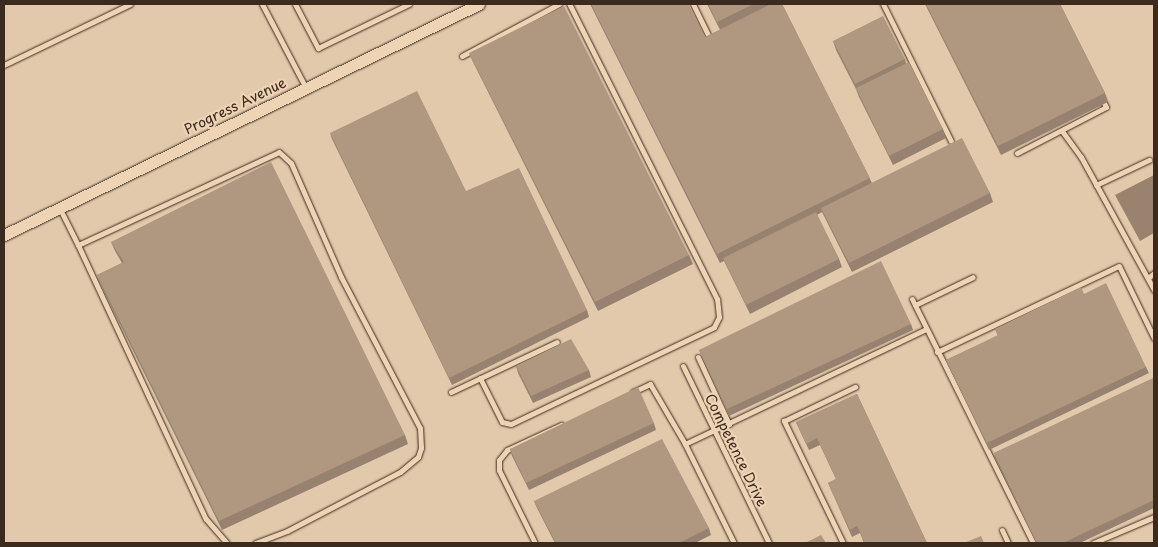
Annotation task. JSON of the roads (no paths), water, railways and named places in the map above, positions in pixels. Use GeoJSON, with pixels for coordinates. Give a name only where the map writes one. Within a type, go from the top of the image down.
{"type":"FeatureCollection","features":[{"type":"Feature","properties":{"kind":"street","name":"Progress Avenue"},"geometry":{"type":"LineString","coordinates":[[4,235],[479,4]]}},
{"type":"Feature","properties":{"kind":"lane"},"geometry":{"type":"LineString","coordinates":[[4,65],[130,4]]}},
{"type":"Feature","properties":{"kind":"lane"},"geometry":{"type":"LineString","coordinates":[[262,4],[306,88]]}},
{"type":"Feature","properties":{"kind":"lane"},"geometry":{"type":"LineString","coordinates":[[295,4],[318,48],[409,4]]}},
{"type":"Feature","properties":{"kind":"lane"},"geometry":{"type":"LineString","coordinates":[[462,56],[559,4]]}},
{"type":"Feature","properties":{"kind":"lane"},"geometry":{"type":"LineString","coordinates":[[480,378],[502,422],[511,424],[714,327],[719,317],[717,299],[568,4]]}},
{"type":"Feature","properties":{"kind":"lane"},"geometry":{"type":"LineString","coordinates":[[693,4],[708,35]]}},
{"type":"Feature","properties":{"kind":"lane"},"geometry":{"type":"LineString","coordinates":[[883,4],[951,141]]}},
{"type":"Feature","properties":{"kind":"lane"},"geometry":{"type":"LineString","coordinates":[[1017,153],[1106,107],[1098,90]]}},
{"type":"Feature","properties":{"kind":"lane"},"geometry":{"type":"LineString","coordinates":[[1062,131],[1081,157],[1154,290]]}},
{"type":"Feature","properties":{"kind":"lane"},"geometry":{"type":"LineString","coordinates":[[78,245],[279,152],[291,163],[342,277],[420,428],[421,448],[418,457],[400,472],[287,531],[255,543]]}},
{"type":"Feature","properties":{"kind":"lane"},"geometry":{"type":"LineString","coordinates":[[1096,185],[1149,160]]}},
{"type":"Feature","properties":{"kind":"lane"},"geometry":{"type":"LineString","coordinates":[[60,208],[206,519],[227,543]]}},
{"type":"Feature","properties":{"kind":"lane"},"geometry":{"type":"LineString","coordinates":[[938,352],[1119,266],[1154,338]]}},
{"type":"Feature","properties":{"kind":"lane"},"geometry":{"type":"LineString","coordinates":[[1148,278],[1154,273]]}},
{"type":"Feature","properties":{"kind":"lane"},"geometry":{"type":"LineString","coordinates":[[973,277],[914,302],[1032,543]]}},
{"type":"Feature","properties":{"kind":"lane"},"geometry":{"type":"LineString","coordinates":[[685,444],[926,329]]}},
{"type":"Feature","properties":{"kind":"lane"},"geometry":{"type":"LineString","coordinates":[[451,392],[557,342]]}},
{"type":"Feature","properties":{"kind":"lane"},"geometry":{"type":"LineString","coordinates":[[698,357],[729,424]]}},
{"type":"Feature","properties":{"kind":"lane","name":"Competence Drive"},"geometry":{"type":"LineString","coordinates":[[683,366],[769,543]]}},
{"type":"Feature","properties":{"kind":"lane"},"geometry":{"type":"LineString","coordinates":[[623,396],[650,384],[685,444],[734,543]]}},
{"type":"Feature","properties":{"kind":"lane"},"geometry":{"type":"LineString","coordinates":[[843,543],[784,421],[855,388]]}},
{"type":"Feature","properties":{"kind":"lane"},"geometry":{"type":"LineString","coordinates":[[535,543],[499,470],[499,460],[506,450],[569,421]]}},
{"type":"Feature","properties":{"kind":"lane"},"geometry":{"type":"LineString","coordinates":[[1093,543],[1154,517]]}},
{"type":"Feature","properties":{"kind":"lane"},"geometry":{"type":"LineString","coordinates":[[1002,530],[1008,543]]}}]}
